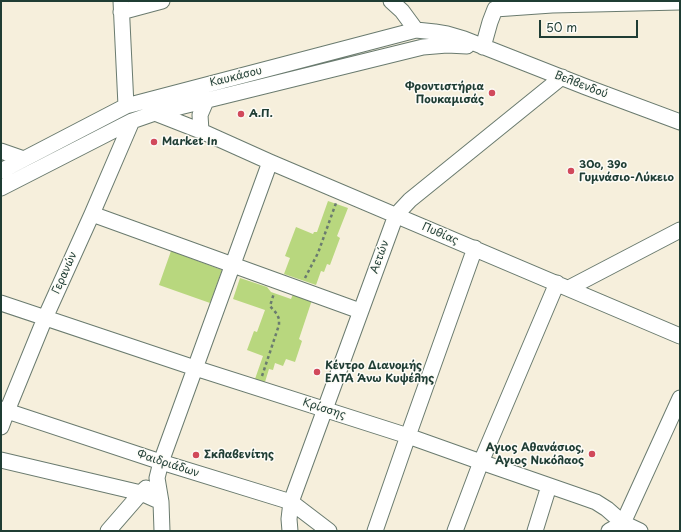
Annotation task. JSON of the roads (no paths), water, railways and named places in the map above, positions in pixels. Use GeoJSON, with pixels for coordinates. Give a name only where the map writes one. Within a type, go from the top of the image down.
{"type":"FeatureCollection","features":[{"type":"Feature","properties":{"kind":"street"},"geometry":{"type":"LineString","coordinates":[[126,106],[121,6],[162,1]]}},
{"type":"Feature","properties":{"kind":"street"},"geometry":{"type":"LineString","coordinates":[[391,1],[402,11],[416,30]]}},
{"type":"Feature","properties":{"kind":"street"},"geometry":{"type":"LineString","coordinates":[[483,47],[495,9],[551,3],[680,2]]}},
{"type":"Feature","properties":{"kind":"street","name":"Καυκάσου"},"geometry":{"type":"LineString","coordinates":[[1,171],[126,106],[416,30],[447,34],[483,47]]}},
{"type":"Feature","properties":{"kind":"street","name":"Καυκάσου"},"geometry":{"type":"LineString","coordinates":[[1,188],[132,121],[155,113],[206,102],[423,47],[447,45],[483,47]]}},
{"type":"Feature","properties":{"kind":"street","name":"Βελβενδού"},"geometry":{"type":"LineString","coordinates":[[483,47],[680,122]]}},
{"type":"Feature","properties":{"kind":"street","name":"Αετών"},"geometry":{"type":"LineString","coordinates":[[290,531],[289,519],[291,502],[396,215],[410,200],[562,78]]}},
{"type":"Feature","properties":{"kind":"street"},"geometry":{"type":"LineString","coordinates":[[201,131],[200,115],[206,102]]}},
{"type":"Feature","properties":{"kind":"street","name":"Πυθίας"},"geometry":{"type":"LineString","coordinates":[[155,113],[201,131],[340,192],[680,336]]}},
{"type":"Feature","properties":{"kind":"street","name":"Γερανών"},"geometry":{"type":"LineString","coordinates":[[1,427],[4,410],[132,121]]}},
{"type":"Feature","properties":{"kind":"street"},"geometry":{"type":"LineString","coordinates":[[1,151],[24,158]]}},
{"type":"Feature","properties":{"kind":"street"},"geometry":{"type":"LineString","coordinates":[[162,531],[161,502],[157,478],[161,462],[270,162]]}},
{"type":"Feature","properties":{"kind":"street"},"geometry":{"type":"LineString","coordinates":[[92,214],[360,311]]}},
{"type":"Feature","properties":{"kind":"street"},"geometry":{"type":"LineString","coordinates":[[455,531],[480,462],[563,286],[680,230]]}},
{"type":"Feature","properties":{"kind":"street"},"geometry":{"type":"LineString","coordinates":[[375,531],[475,248]]}},
{"type":"Feature","properties":{"kind":"street","name":"Κρίσσης"},"geometry":{"type":"LineString","coordinates":[[1,303],[195,368],[408,436],[596,502],[607,509],[615,528],[640,531]]}},
{"type":"Feature","properties":{"kind":"street"},"geometry":{"type":"LineString","coordinates":[[615,528],[680,398]]}},
{"type":"Feature","properties":{"kind":"street","name":"Φαιδριάδων"},"geometry":{"type":"LineString","coordinates":[[4,410],[161,462],[291,502],[329,531]]}},
{"type":"Feature","properties":{"kind":"street"},"geometry":{"type":"LineString","coordinates":[[1,460],[141,493],[161,502]]}},
{"type":"Feature","properties":{"kind":"street"},"geometry":{"type":"LineString","coordinates":[[108,531],[141,493],[157,478]]}},
{"type":"Feature","properties":{"kind":"street"},"geometry":{"type":"LineString","coordinates":[[535,531],[549,486]]}},
{"type":"Feature","properties":{"kind":"place","name":"Φροντιστήρια Πουκαμισάς"},"geometry":{"type":"Point","coordinates":[492,93]}},
{"type":"Feature","properties":{"kind":"place","name":"Α.Π."},"geometry":{"type":"Point","coordinates":[241,114]}},
{"type":"Feature","properties":{"kind":"place","name":"Market In"},"geometry":{"type":"Point","coordinates":[154,142]}},
{"type":"Feature","properties":{"kind":"place","name":"30ο, 39ο Γυμνάσιο-Λύκειο"},"geometry":{"type":"Point","coordinates":[571,171]}},
{"type":"Feature","properties":{"kind":"place","name":"Κέντρο Διανομής ΕΛΤΑ Άνω Κυψέλης"},"geometry":{"type":"Point","coordinates":[317,372]}},
{"type":"Feature","properties":{"kind":"place","name":"Αγιος Αθανάσιος, Αγιος Νικόλαος"},"geometry":{"type":"Point","coordinates":[592,454]}},
{"type":"Feature","properties":{"kind":"place","name":"Σκλαβενίτης"},"geometry":{"type":"Point","coordinates":[196,455]}}]}
